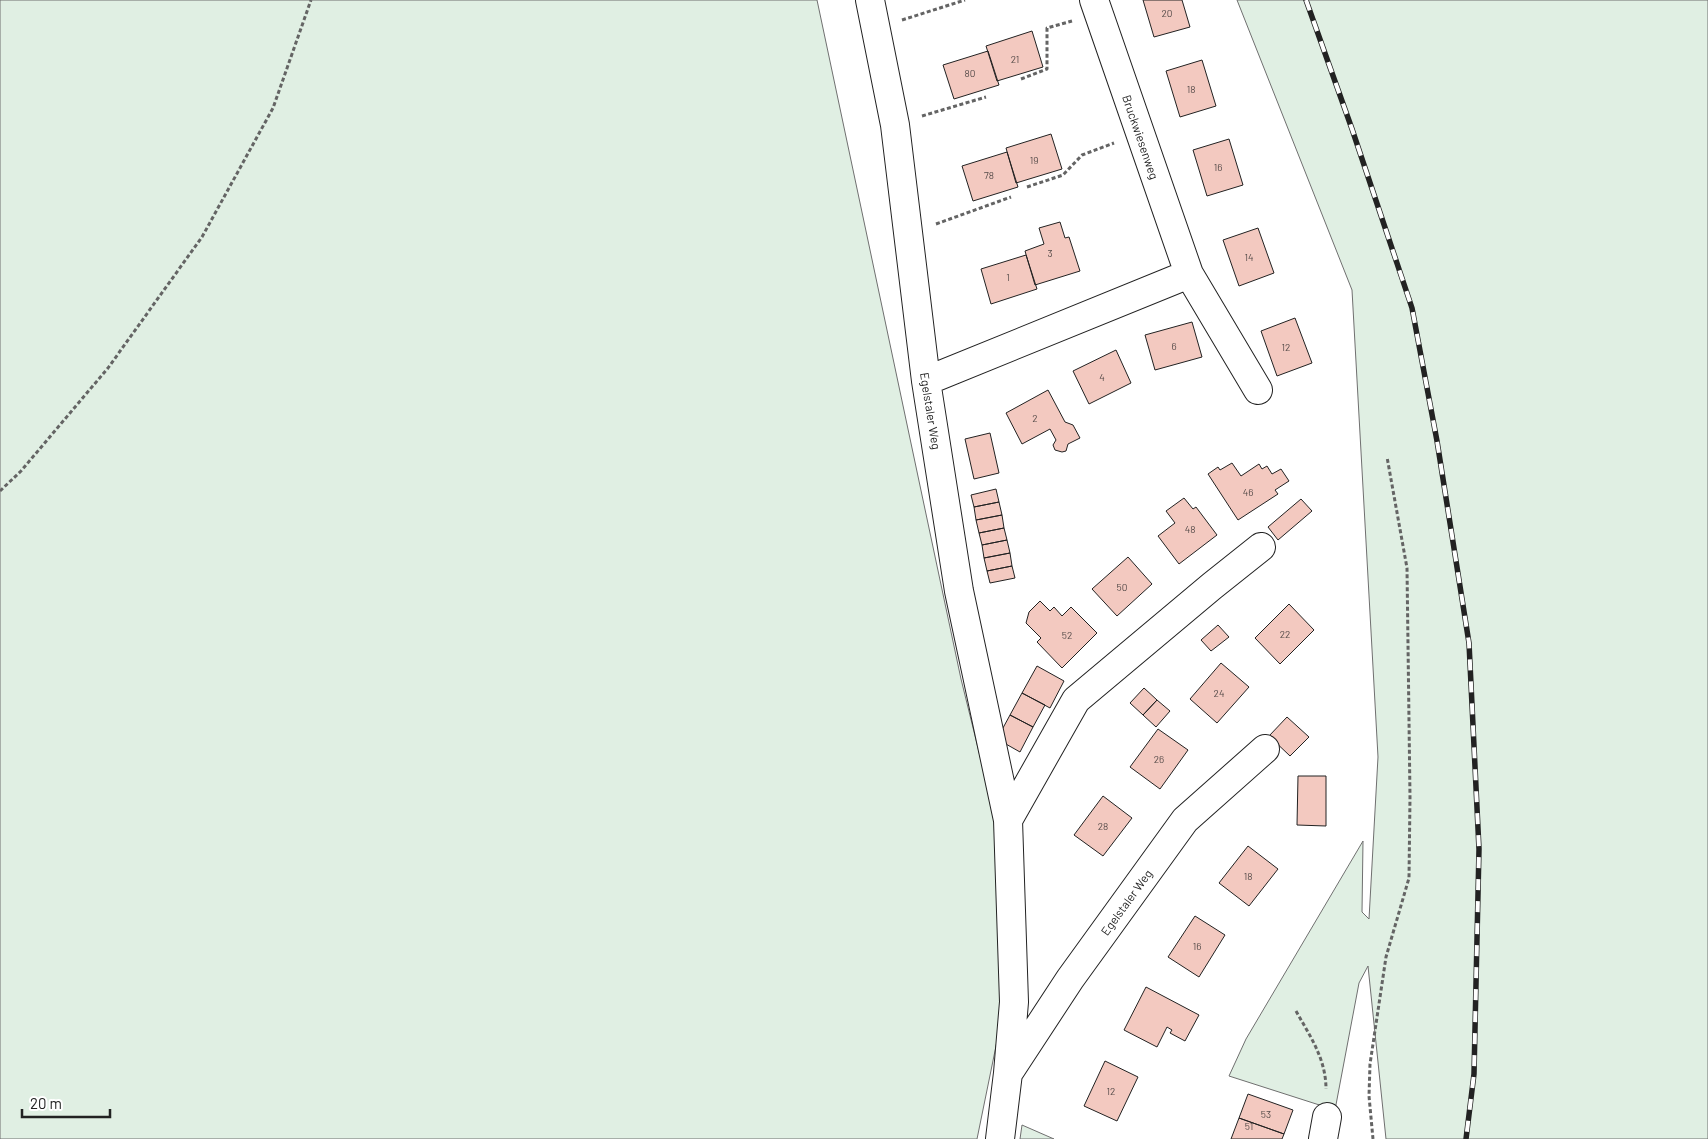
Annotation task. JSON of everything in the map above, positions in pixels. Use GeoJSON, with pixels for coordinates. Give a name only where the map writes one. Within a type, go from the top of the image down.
{"type":"FeatureCollection","features":[{"type":"Feature","properties":{"kind":"street","name":"Egelstaler Weg"},"geometry":{"type":"LineString","coordinates":[[870,0],[894,125],[926,381],[959,591],[1008,820],[1014,1002],[1000,1139]]}},
{"type":"Feature","properties":{"kind":"street","name":"Bruckwiesenweg"},"geometry":{"type":"LineString","coordinates":[[1096,7],[1189,274],[1258,390]]}},
{"type":"Feature","properties":{"kind":"street"},"geometry":{"type":"LineString","coordinates":[[926,381],[1189,274]]}},
{"type":"Feature","properties":{"kind":"street"},"geometry":{"type":"LineString","coordinates":[[1008,820],[1076,700],[1261,547]]}},
{"type":"Feature","properties":{"kind":"street","name":"Egelstaler Weg"},"geometry":{"type":"LineString","coordinates":[[1008,1073],[1070,980],[1185,820],[1265,748]]}},
{"type":"Feature","properties":{"kind":"path"},"geometry":{"type":"LineString","coordinates":[[0,491],[21,471],[108,368],[202,238],[273,108],[311,0]]}},
{"type":"Feature","properties":{"kind":"path"},"geometry":{"type":"LineString","coordinates":[[876,29],[965,0]]}},
{"type":"Feature","properties":{"kind":"path"},"geometry":{"type":"LineString","coordinates":[[1021,79],[1048,69],[1047,28],[1096,7]]}},
{"type":"Feature","properties":{"kind":"path"},"geometry":{"type":"LineString","coordinates":[[894,125],[986,97]]}},
{"type":"Feature","properties":{"kind":"path"},"geometry":{"type":"LineString","coordinates":[[1027,187],[1063,175],[1082,154],[1140,132]]}},
{"type":"Feature","properties":{"kind":"path"},"geometry":{"type":"LineString","coordinates":[[908,233],[1011,197]]}},
{"type":"Feature","properties":{"kind":"path"},"geometry":{"type":"LineString","coordinates":[[1373,1139],[1369,1096],[1370,1064],[1386,957],[1409,878],[1410,796],[1407,568],[1387,456]]}},
{"type":"Feature","properties":{"kind":"path"},"geometry":{"type":"LineString","coordinates":[[1296,1011],[1317,1047],[1324,1067],[1326,1082],[1325,1128]]}},
{"type":"Feature","properties":{"kind":"green space"},"geometry":{"type":"Polygon","coordinates":[[[0,0],[817,0],[961,679],[997,825],[1005,1002],[977,1139],[0,1139],[0,0]]]}},
{"type":"Feature","properties":{"kind":"green space"},"geometry":{"type":"Polygon","coordinates":[[[1237,0],[1708,0],[1708,1139],[1386,1139],[1368,966],[1359,983],[1335,1110],[1229,1076],[1246,1039],[1363,841],[1362,912],[1369,919],[1378,757],[1352,290],[1237,0]]]}},
{"type":"Feature","properties":{"kind":"green space"},"geometry":{"type":"Polygon","coordinates":[[[1022,1125],[1054,1139],[1020,1139],[1022,1125]]]}},
{"type":"Feature","properties":{"kind":"building"},"geometry":{"type":"Polygon","coordinates":[[[1143,0],[1182,0],[1190,27],[1154,37],[1143,0]]]}},
{"type":"Feature","properties":{"kind":"building"},"geometry":{"type":"Polygon","coordinates":[[[1032,31],[1043,67],[997,81],[986,46],[1032,31]]]}},
{"type":"Feature","properties":{"kind":"building"},"geometry":{"type":"Polygon","coordinates":[[[988,51],[999,85],[954,99],[943,65],[988,51]]]}},
{"type":"Feature","properties":{"kind":"building"},"geometry":{"type":"Polygon","coordinates":[[[1202,60],[1216,106],[1180,117],[1166,71],[1202,60]]]}},
{"type":"Feature","properties":{"kind":"building"},"geometry":{"type":"Polygon","coordinates":[[[1051,134],[1062,169],[1016,183],[1006,148],[1051,134]]]}},
{"type":"Feature","properties":{"kind":"building"},"geometry":{"type":"Polygon","coordinates":[[[1229,139],[1243,185],[1207,196],[1193,150],[1229,139]]]}},
{"type":"Feature","properties":{"kind":"building"},"geometry":{"type":"Polygon","coordinates":[[[1007,152],[1018,187],[973,201],[962,166],[1007,152]]]}},
{"type":"Feature","properties":{"kind":"building"},"geometry":{"type":"Polygon","coordinates":[[[1060,222],[1065,238],[1069,237],[1080,271],[1035,285],[1025,251],[1044,244],[1039,228],[1060,222]]]}},
{"type":"Feature","properties":{"kind":"building"},"geometry":{"type":"Polygon","coordinates":[[[1258,228],[1274,273],[1239,286],[1223,240],[1258,228]]]}},
{"type":"Feature","properties":{"kind":"building"},"geometry":{"type":"Polygon","coordinates":[[[1026,255],[1037,289],[991,304],[981,269],[1026,255]]]}},
{"type":"Feature","properties":{"kind":"building"},"geometry":{"type":"Polygon","coordinates":[[[1295,318],[1312,363],[1277,376],[1261,331],[1295,318]]]}},
{"type":"Feature","properties":{"kind":"building"},"geometry":{"type":"Polygon","coordinates":[[[1192,322],[1202,357],[1155,370],[1145,335],[1192,322]]]}},
{"type":"Feature","properties":{"kind":"building"},"geometry":{"type":"Polygon","coordinates":[[[1116,350],[1131,383],[1089,404],[1073,371],[1116,350]]]}},
{"type":"Feature","properties":{"kind":"building"},"geometry":{"type":"Polygon","coordinates":[[[1048,390],[1065,422],[1073,425],[1080,438],[1068,444],[1066,451],[1055,450],[1053,445],[1056,440],[1050,429],[1022,444],[1006,413],[1048,390]]]}},
{"type":"Feature","properties":{"kind":"building"},"geometry":{"type":"Polygon","coordinates":[[[990,433],[999,473],[974,479],[965,439],[990,433]]]}},
{"type":"Feature","properties":{"kind":"building"},"geometry":{"type":"Polygon","coordinates":[[[1232,463],[1241,476],[1259,464],[1262,469],[1267,466],[1272,474],[1281,469],[1289,481],[1275,490],[1278,494],[1238,520],[1208,474],[1218,467],[1220,470],[1232,463]]]}},
{"type":"Feature","properties":{"kind":"building"},"geometry":{"type":"Polygon","coordinates":[[[996,489],[999,502],[974,507],[971,495],[996,489]]]}},
{"type":"Feature","properties":{"kind":"building"},"geometry":{"type":"Polygon","coordinates":[[[1184,498],[1193,509],[1196,507],[1217,535],[1179,564],[1158,536],[1175,523],[1166,511],[1184,498]]]}},
{"type":"Feature","properties":{"kind":"building"},"geometry":{"type":"Polygon","coordinates":[[[1301,499],[1312,511],[1278,540],[1268,527],[1301,499]]]}},
{"type":"Feature","properties":{"kind":"building"},"geometry":{"type":"Polygon","coordinates":[[[999,502],[1002,515],[976,520],[974,507],[999,502]]]}},
{"type":"Feature","properties":{"kind":"building"},"geometry":{"type":"Polygon","coordinates":[[[1002,515],[1004,528],[979,533],[976,520],[1002,515]]]}},
{"type":"Feature","properties":{"kind":"building"},"geometry":{"type":"Polygon","coordinates":[[[1004,528],[1007,540],[982,545],[979,533],[1004,528]]]}},
{"type":"Feature","properties":{"kind":"building"},"geometry":{"type":"Polygon","coordinates":[[[1007,540],[1010,553],[984,558],[982,545],[1007,540]]]}},
{"type":"Feature","properties":{"kind":"building"},"geometry":{"type":"Polygon","coordinates":[[[1010,553],[1012,566],[987,571],[984,558],[1010,553]]]}},
{"type":"Feature","properties":{"kind":"building"},"geometry":{"type":"Polygon","coordinates":[[[1128,557],[1152,584],[1117,616],[1092,589],[1128,557]]]}},
{"type":"Feature","properties":{"kind":"building"},"geometry":{"type":"Polygon","coordinates":[[[1012,566],[1015,578],[990,583],[987,571],[1012,566]]]}},
{"type":"Feature","properties":{"kind":"building"},"geometry":{"type":"Polygon","coordinates":[[[1040,601],[1050,611],[1054,607],[1062,616],[1071,607],[1097,633],[1062,668],[1037,642],[1041,638],[1026,623],[1029,612],[1040,601]]]}},
{"type":"Feature","properties":{"kind":"building"},"geometry":{"type":"Polygon","coordinates":[[[1289,604],[1314,630],[1280,664],[1255,638],[1289,604]]]}},
{"type":"Feature","properties":{"kind":"building"},"geometry":{"type":"Polygon","coordinates":[[[1218,625],[1229,637],[1211,651],[1201,640],[1218,625]]]}},
{"type":"Feature","properties":{"kind":"building"},"geometry":{"type":"Polygon","coordinates":[[[1221,663],[1249,687],[1217,723],[1190,699],[1221,663]]]}},
{"type":"Feature","properties":{"kind":"building"},"geometry":{"type":"Polygon","coordinates":[[[1037,666],[1064,681],[1050,708],[1022,693],[1037,666]]]}},
{"type":"Feature","properties":{"kind":"building"},"geometry":{"type":"Polygon","coordinates":[[[1144,688],[1157,700],[1143,715],[1130,703],[1144,688]]]}},
{"type":"Feature","properties":{"kind":"building"},"geometry":{"type":"Polygon","coordinates":[[[1022,693],[1045,705],[1033,727],[1010,715],[1022,693]]]}},
{"type":"Feature","properties":{"kind":"building"},"geometry":{"type":"Polygon","coordinates":[[[1157,700],[1170,711],[1156,727],[1143,715],[1157,700]]]}},
{"type":"Feature","properties":{"kind":"building"},"geometry":{"type":"Polygon","coordinates":[[[1010,715],[1033,727],[1020,752],[997,739],[1010,715]]]}},
{"type":"Feature","properties":{"kind":"building"},"geometry":{"type":"Polygon","coordinates":[[[1287,717],[1309,737],[1290,756],[1269,736],[1287,717]]]}},
{"type":"Feature","properties":{"kind":"building"},"geometry":{"type":"Polygon","coordinates":[[[1158,729],[1188,750],[1160,789],[1130,767],[1158,729]]]}},
{"type":"Feature","properties":{"kind":"building"},"geometry":{"type":"Polygon","coordinates":[[[1298,776],[1326,776],[1326,826],[1297,825],[1298,776]]]}},
{"type":"Feature","properties":{"kind":"building"},"geometry":{"type":"Polygon","coordinates":[[[1103,796],[1132,818],[1103,856],[1074,835],[1103,796]]]}},
{"type":"Feature","properties":{"kind":"building"},"geometry":{"type":"Polygon","coordinates":[[[1248,846],[1278,869],[1249,906],[1219,883],[1248,846]]]}},
{"type":"Feature","properties":{"kind":"building"},"geometry":{"type":"Polygon","coordinates":[[[1195,916],[1225,935],[1199,977],[1168,957],[1195,916]]]}},
{"type":"Feature","properties":{"kind":"building"},"geometry":{"type":"Polygon","coordinates":[[[1146,987],[1199,1015],[1185,1041],[1170,1033],[1172,1030],[1167,1027],[1157,1047],[1124,1030],[1146,987]]]}},
{"type":"Feature","properties":{"kind":"building"},"geometry":{"type":"Polygon","coordinates":[[[1105,1061],[1138,1077],[1117,1121],[1084,1106],[1105,1061]]]}},
{"type":"Feature","properties":{"kind":"building"},"geometry":{"type":"Polygon","coordinates":[[[1248,1094],[1293,1110],[1284,1134],[1239,1118],[1248,1094]]]}},
{"type":"Feature","properties":{"kind":"building"},"geometry":{"type":"Polygon","coordinates":[[[1239,1118],[1284,1134],[1282,1139],[1231,1139],[1239,1118]]]}},
{"type":"Feature","properties":{"kind":"railway"},"geometry":{"type":"LineString","coordinates":[[1306,0],[1352,129],[1412,308],[1437,441],[1469,643],[1479,849],[1474,1074],[1466,1139]]}}]}
